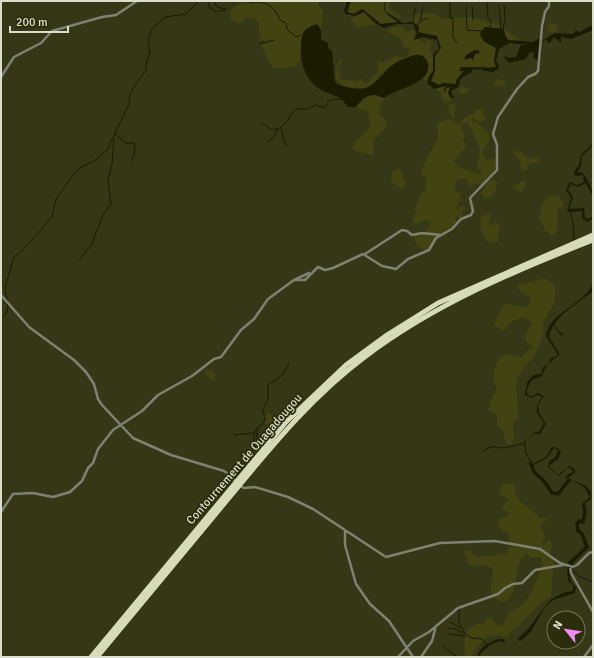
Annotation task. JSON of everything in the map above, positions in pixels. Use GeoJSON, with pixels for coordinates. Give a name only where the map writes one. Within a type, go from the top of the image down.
{"type":"FeatureCollection","features":[{"type":"Feature","properties":{"kind":"highway","name":"Contournement de Ouagadougou"},"geometry":{"type":"LineString","coordinates":[[97,657],[302,405],[346,365],[381,339],[431,307],[461,292],[593,235]]}},
{"type":"Feature","properties":{"kind":"highway","name":"Contournement de Ouagadougou"},"geometry":{"type":"LineString","coordinates":[[91,657],[238,484],[287,429],[308,406],[344,374],[388,340],[434,311],[460,298],[593,240]]}},
{"type":"Feature","properties":{"kind":"street"},"geometry":{"type":"LineString","coordinates":[[1,77],[14,57],[42,44],[52,31],[102,17],[116,15],[137,1]]}},
{"type":"Feature","properties":{"kind":"street"},"geometry":{"type":"LineString","coordinates":[[365,254],[378,264],[394,269],[408,259],[429,250],[436,238],[452,229],[472,214],[470,198],[497,170],[498,158],[493,134],[497,119],[517,89],[529,76],[537,73],[542,26],[545,12],[549,6],[549,1]]}},
{"type":"Feature","properties":{"kind":"street"},"geometry":{"type":"LineString","coordinates":[[294,280],[304,280],[318,267],[325,270],[333,268],[360,254],[365,254],[402,230],[407,231],[412,235],[422,232],[442,235]]}},
{"type":"Feature","properties":{"kind":"street"},"geometry":{"type":"LineString","coordinates":[[1,512],[13,494],[40,493],[53,497],[70,492],[82,481],[88,468],[93,463],[98,449],[121,425],[142,411],[158,395],[192,376],[214,359],[221,357],[241,330],[254,319],[268,299],[299,276],[311,272]]}},
{"type":"Feature","properties":{"kind":"street"},"geometry":{"type":"LineString","coordinates":[[1,295],[29,327],[74,360],[86,372],[94,384],[98,399],[102,406],[133,438],[170,455],[224,471],[244,488],[255,486],[288,497],[313,509],[386,557],[440,543],[489,541],[540,549],[564,564],[570,566],[577,565],[589,553],[593,552]]}},
{"type":"Feature","properties":{"kind":"street"},"geometry":{"type":"LineString","coordinates":[[345,530],[345,545],[356,584],[370,604],[388,621],[413,657]]}},
{"type":"Feature","properties":{"kind":"street"},"geometry":{"type":"LineString","coordinates":[[398,657],[406,647],[436,626],[458,608],[498,594],[505,588],[514,584],[522,583],[535,570],[564,564]]}},
{"type":"Feature","properties":{"kind":"street"},"geometry":{"type":"LineString","coordinates":[[570,566],[571,573],[593,612]]}},
{"type":"Feature","properties":{"kind":"street"},"geometry":{"type":"LineString","coordinates":[[421,657],[432,641],[436,626]]}},
{"type":"Feature","properties":{"kind":"street"},"geometry":{"type":"LineString","coordinates":[[584,657],[593,644]]}},
{"type":"Feature","properties":{"kind":"shaded area"},"geometry":{"type":"Polygon","coordinates":[[[240,1],[317,1],[323,11],[321,30],[320,27],[301,40],[301,56],[298,64],[289,67],[274,68],[263,50],[256,20],[246,17],[239,24],[231,20],[230,15],[232,8],[251,3],[240,1]]]}},
{"type":"Feature","properties":{"kind":"shaded area"},"geometry":{"type":"Polygon","coordinates":[[[346,1],[389,1],[390,9],[399,15],[400,19],[385,12],[398,22],[381,24],[363,9],[354,14],[347,12],[345,8],[346,1]]]}},
{"type":"Feature","properties":{"kind":"shaded area"},"geometry":{"type":"Polygon","coordinates":[[[345,8],[347,12],[354,14],[362,9],[381,24],[398,22],[385,11],[403,23],[414,23],[419,27],[418,32],[437,36],[441,48],[435,56],[435,71],[431,81],[439,85],[443,83],[456,84],[456,80],[464,71],[459,71],[461,67],[496,67],[494,61],[496,48],[484,41],[480,33],[485,27],[504,29],[508,40],[533,42],[540,38],[539,60],[533,58],[534,53],[530,52],[526,59],[509,63],[504,57],[505,56],[509,58],[516,57],[521,45],[529,45],[510,43],[499,49],[496,61],[499,65],[498,69],[491,73],[481,69],[471,70],[472,72],[461,78],[458,87],[451,91],[452,95],[454,96],[452,99],[448,93],[450,87],[446,88],[445,92],[444,90],[446,86],[434,89],[427,83],[429,76],[433,71],[433,54],[439,49],[437,40],[422,37],[414,40],[417,34],[413,24],[396,24],[384,28],[375,23],[364,12],[354,16],[345,13],[345,8]]]}},
{"type":"Feature","properties":{"kind":"shaded area"},"geometry":{"type":"Polygon","coordinates":[[[364,12],[378,25],[368,25],[358,28],[351,20],[364,12]]]}},
{"type":"Feature","properties":{"kind":"shaded area"},"geometry":{"type":"Polygon","coordinates":[[[433,13],[443,19],[470,17],[498,24],[520,40],[508,40],[503,29],[485,27],[487,44],[496,48],[494,61],[496,67],[477,67],[466,69],[461,71],[464,72],[455,84],[443,83],[439,85],[431,81],[435,71],[435,56],[441,48],[437,36],[419,33],[419,27],[410,20],[413,15],[433,13]]]}},
{"type":"Feature","properties":{"kind":"shaded area"},"geometry":{"type":"Polygon","coordinates":[[[547,23],[556,24],[558,33],[548,32],[547,23]]]}},
{"type":"Feature","properties":{"kind":"shaded area"},"geometry":{"type":"Polygon","coordinates":[[[317,24],[321,30],[321,39],[328,43],[328,48],[332,51],[335,82],[337,84],[345,87],[366,88],[375,83],[394,64],[414,55],[423,56],[425,58],[428,64],[428,71],[419,81],[384,98],[376,95],[368,96],[355,107],[348,107],[336,96],[319,89],[309,79],[303,67],[301,42],[303,35],[308,28],[317,24]]]}},
{"type":"Feature","properties":{"kind":"shaded area"},"geometry":{"type":"Polygon","coordinates":[[[399,26],[406,31],[414,30],[415,34],[413,40],[418,39],[424,44],[426,40],[432,41],[430,51],[433,54],[433,71],[426,81],[422,78],[424,77],[423,56],[418,55],[394,64],[384,71],[374,83],[368,87],[357,89],[343,87],[336,77],[336,70],[340,59],[342,59],[338,70],[340,71],[339,78],[357,82],[360,78],[366,84],[377,73],[378,61],[384,63],[398,55],[398,58],[407,56],[410,49],[403,47],[401,38],[394,34],[387,33],[388,29],[399,26]]]}},
{"type":"Feature","properties":{"kind":"shaded area"},"geometry":{"type":"Polygon","coordinates":[[[593,26],[593,30],[571,39],[561,37],[561,43],[554,37],[549,44],[547,40],[542,41],[555,33],[573,34],[576,30],[579,32],[593,26]]]}},
{"type":"Feature","properties":{"kind":"shaded area"},"geometry":{"type":"Polygon","coordinates":[[[474,50],[478,50],[480,53],[475,54],[473,60],[470,58],[465,60],[465,56],[474,50]]]}},
{"type":"Feature","properties":{"kind":"shaded area"},"geometry":{"type":"Polygon","coordinates":[[[498,78],[502,81],[505,80],[506,83],[504,86],[493,85],[498,78]]]}},
{"type":"Feature","properties":{"kind":"shaded area"},"geometry":{"type":"Polygon","coordinates":[[[461,85],[470,90],[463,94],[458,92],[461,85]]]}},
{"type":"Feature","properties":{"kind":"shaded area"},"geometry":{"type":"Polygon","coordinates":[[[446,86],[444,88],[446,92],[446,88],[450,87],[449,96],[452,99],[446,103],[444,102],[440,92],[436,90],[437,88],[446,86]]]}},
{"type":"Feature","properties":{"kind":"shaded area"},"geometry":{"type":"Polygon","coordinates":[[[374,95],[382,98],[387,96],[381,103],[379,115],[387,121],[387,124],[384,130],[373,142],[374,154],[372,155],[356,151],[352,147],[368,129],[371,122],[368,119],[369,112],[359,109],[357,106],[364,98],[374,95]]]}},
{"type":"Feature","properties":{"kind":"shaded area"},"geometry":{"type":"Polygon","coordinates":[[[450,103],[455,105],[454,119],[448,110],[450,103]]]}},
{"type":"Feature","properties":{"kind":"shaded area"},"geometry":{"type":"Polygon","coordinates":[[[483,108],[483,115],[486,118],[481,122],[472,118],[471,119],[474,122],[477,122],[489,134],[490,139],[483,151],[484,157],[488,160],[491,158],[497,159],[495,170],[482,184],[476,183],[470,187],[466,179],[457,179],[454,191],[461,194],[456,208],[464,206],[467,209],[461,212],[463,216],[459,218],[457,216],[455,218],[458,223],[447,233],[438,233],[429,249],[422,249],[417,246],[414,234],[428,233],[426,230],[428,226],[430,228],[431,223],[424,220],[417,224],[413,222],[413,216],[416,212],[415,209],[421,193],[427,191],[425,187],[426,178],[421,175],[424,164],[438,138],[437,123],[447,120],[447,118],[460,125],[463,119],[471,114],[473,115],[475,110],[483,108]],[[466,123],[461,126],[465,137],[463,139],[466,147],[454,160],[457,166],[480,175],[482,172],[477,168],[480,149],[469,125],[466,123]]]}},
{"type":"Feature","properties":{"kind":"shaded area"},"geometry":{"type":"Polygon","coordinates":[[[593,143],[593,145],[582,156],[581,166],[577,173],[581,172],[587,180],[591,187],[593,197],[586,183],[578,187],[571,184],[568,190],[573,197],[569,209],[584,208],[585,218],[588,219],[593,216],[592,219],[587,222],[582,218],[582,211],[567,211],[571,198],[566,190],[570,182],[577,185],[584,182],[583,175],[575,176],[574,172],[579,165],[581,155],[593,143]]]}},
{"type":"Feature","properties":{"kind":"shaded area"},"geometry":{"type":"Polygon","coordinates":[[[516,150],[522,152],[527,159],[537,157],[540,161],[530,163],[527,167],[529,169],[524,171],[521,168],[520,160],[514,154],[516,150]]]}},
{"type":"Feature","properties":{"kind":"shaded area"},"geometry":{"type":"Polygon","coordinates":[[[400,167],[406,184],[402,189],[391,182],[392,172],[400,167]]]}},
{"type":"Feature","properties":{"kind":"shaded area"},"geometry":{"type":"Polygon","coordinates":[[[492,179],[498,182],[493,194],[486,199],[481,194],[486,184],[492,179]]]}},
{"type":"Feature","properties":{"kind":"shaded area"},"geometry":{"type":"Polygon","coordinates":[[[521,181],[525,181],[526,184],[521,192],[513,188],[513,185],[519,184],[521,181]]]}},
{"type":"Feature","properties":{"kind":"shaded area"},"geometry":{"type":"Polygon","coordinates":[[[556,195],[563,200],[564,205],[557,209],[558,218],[556,233],[552,236],[546,232],[539,218],[543,203],[549,196],[556,195]]]}},
{"type":"Feature","properties":{"kind":"shaded area"},"geometry":{"type":"Polygon","coordinates":[[[489,213],[491,215],[489,224],[492,225],[495,222],[500,224],[498,242],[488,243],[481,229],[480,218],[489,213]]]}},
{"type":"Feature","properties":{"kind":"shaded area"},"geometry":{"type":"Polygon","coordinates":[[[545,278],[554,284],[555,302],[544,322],[544,334],[534,357],[523,368],[518,378],[516,386],[519,419],[513,422],[514,439],[511,445],[506,444],[503,431],[497,424],[497,415],[489,411],[489,403],[497,389],[494,380],[494,369],[498,360],[502,357],[512,355],[522,358],[527,351],[532,349],[531,344],[526,342],[525,335],[533,323],[523,317],[511,322],[504,331],[494,325],[504,303],[525,307],[531,302],[530,298],[517,288],[518,285],[545,278]]]}},
{"type":"Feature","properties":{"kind":"shaded area"},"geometry":{"type":"Polygon","coordinates":[[[593,280],[592,292],[560,317],[551,330],[549,337],[559,355],[549,364],[550,359],[558,355],[546,336],[549,328],[561,313],[586,294],[591,287],[593,280]]]}},
{"type":"Feature","properties":{"kind":"shaded area"},"geometry":{"type":"Polygon","coordinates":[[[548,364],[542,376],[532,380],[527,389],[527,394],[531,397],[538,393],[544,396],[538,405],[539,413],[546,424],[540,434],[534,434],[526,441],[525,447],[528,457],[533,464],[546,457],[552,447],[558,448],[559,452],[558,455],[558,450],[554,448],[547,458],[532,466],[525,452],[524,442],[534,433],[539,432],[544,423],[537,413],[537,405],[542,397],[538,395],[531,398],[525,395],[527,382],[534,375],[541,374],[543,367],[548,364]]]}},
{"type":"Feature","properties":{"kind":"shaded area"},"geometry":{"type":"Polygon","coordinates":[[[211,370],[216,375],[213,381],[209,377],[208,379],[205,371],[211,370]]]}},
{"type":"Feature","properties":{"kind":"shaded area"},"geometry":{"type":"Polygon","coordinates":[[[269,413],[273,415],[275,419],[273,423],[269,425],[265,423],[263,419],[265,415],[269,413]]]}},
{"type":"Feature","properties":{"kind":"shaded area"},"geometry":{"type":"Polygon","coordinates":[[[555,460],[549,466],[558,475],[569,466],[575,469],[575,473],[566,479],[566,476],[574,471],[568,467],[559,476],[548,467],[549,462],[555,460]]]}},
{"type":"Feature","properties":{"kind":"shaded area"},"geometry":{"type":"Polygon","coordinates":[[[569,479],[586,486],[591,492],[591,499],[584,504],[586,509],[582,504],[590,497],[584,487],[569,479]]]}},
{"type":"Feature","properties":{"kind":"shaded area"},"geometry":{"type":"Polygon","coordinates":[[[503,484],[515,484],[516,495],[519,500],[540,519],[548,518],[540,525],[545,535],[542,545],[543,546],[549,540],[553,544],[550,554],[555,559],[552,578],[552,592],[550,597],[538,606],[520,625],[509,633],[509,638],[490,635],[477,647],[471,657],[465,657],[464,641],[467,630],[477,624],[483,624],[488,618],[492,619],[496,625],[502,626],[509,613],[524,603],[531,593],[543,565],[541,557],[532,558],[526,554],[521,559],[513,591],[505,602],[498,600],[491,594],[493,569],[486,565],[467,564],[468,559],[463,553],[465,550],[471,551],[477,557],[506,554],[509,546],[509,533],[503,531],[498,524],[499,519],[508,516],[509,514],[501,507],[509,499],[501,495],[499,491],[503,484]]]}},
{"type":"Feature","properties":{"kind":"shaded area"},"geometry":{"type":"Polygon","coordinates":[[[569,571],[571,582],[576,587],[575,593],[553,600],[546,606],[531,631],[526,632],[550,600],[563,593],[573,591],[573,585],[568,581],[569,571]]]}},
{"type":"Feature","properties":{"kind":"shaded area"},"geometry":{"type":"Polygon","coordinates":[[[498,639],[503,639],[506,644],[501,641],[494,643],[485,649],[478,657],[478,653],[485,645],[498,639]]]}},
{"type":"Feature","properties":{"kind":"waterway"},"geometry":{"type":"LineString","coordinates":[[7,301],[5,287],[14,257],[24,249],[52,217],[56,199],[73,175],[81,167],[94,161],[107,150],[129,104],[130,93],[146,70],[150,51],[148,41],[152,29],[165,17],[186,14],[199,1]]}},
{"type":"Feature","properties":{"kind":"waterway"},"geometry":{"type":"LineString","coordinates":[[208,1],[209,7],[217,12],[226,9]]}},
{"type":"Feature","properties":{"kind":"waterway"},"geometry":{"type":"LineString","coordinates":[[214,1],[217,7],[225,9]]}},
{"type":"Feature","properties":{"kind":"waterway"},"geometry":{"type":"LineString","coordinates":[[346,1],[348,5]]}},
{"type":"Feature","properties":{"kind":"waterway"},"geometry":{"type":"LineString","coordinates":[[347,13],[346,10],[349,1]]}},
{"type":"Feature","properties":{"kind":"waterway"},"geometry":{"type":"LineString","coordinates":[[385,11],[384,7],[386,1]]}},
{"type":"Feature","properties":{"kind":"waterway"},"geometry":{"type":"LineString","coordinates":[[487,1],[488,18],[491,22],[490,27]]}},
{"type":"Feature","properties":{"kind":"waterway"},"geometry":{"type":"LineString","coordinates":[[250,3],[261,2],[269,5],[275,11],[280,20],[286,23],[287,29],[296,37],[301,35]]}},
{"type":"Feature","properties":{"kind":"waterway"},"geometry":{"type":"LineString","coordinates":[[450,2],[450,18],[453,18],[453,37],[457,43]]}},
{"type":"Feature","properties":{"kind":"waterway"},"geometry":{"type":"LineString","coordinates":[[499,5],[501,30]]}},
{"type":"Feature","properties":{"kind":"waterway"},"geometry":{"type":"LineString","coordinates":[[503,30],[505,18],[504,5]]}},
{"type":"Feature","properties":{"kind":"waterway"},"geometry":{"type":"LineString","coordinates":[[472,6],[473,20]]}},
{"type":"Feature","properties":{"kind":"waterway"},"geometry":{"type":"LineString","coordinates":[[420,22],[423,7]]}},
{"type":"Feature","properties":{"kind":"waterway"},"geometry":{"type":"LineString","coordinates":[[413,22],[415,8]]}},
{"type":"Feature","properties":{"kind":"waterway"},"geometry":{"type":"LineString","coordinates":[[466,8],[467,30],[481,31]]}},
{"type":"Feature","properties":{"kind":"waterway"},"geometry":{"type":"LineString","coordinates":[[417,25],[422,20],[428,18]]}},
{"type":"Feature","properties":{"kind":"waterway"},"geometry":{"type":"LineString","coordinates":[[260,44],[274,40]]}},
{"type":"Feature","properties":{"kind":"waterway"},"geometry":{"type":"LineString","coordinates":[[260,43],[264,41]]}},
{"type":"Feature","properties":{"kind":"waterway"},"geometry":{"type":"LineString","coordinates":[[261,122],[270,129],[279,128],[285,124],[295,109],[307,109],[316,105],[324,108],[330,100],[341,99]]}},
{"type":"Feature","properties":{"kind":"waterway"},"geometry":{"type":"LineString","coordinates":[[281,128],[286,146]]}},
{"type":"Feature","properties":{"kind":"waterway"},"geometry":{"type":"LineString","coordinates":[[267,143],[275,135],[277,129]]}},
{"type":"Feature","properties":{"kind":"waterway"},"geometry":{"type":"LineString","coordinates":[[115,134],[126,143],[134,143],[135,151],[132,161]]}},
{"type":"Feature","properties":{"kind":"waterway"},"geometry":{"type":"LineString","coordinates":[[79,259],[91,246],[103,215],[111,204],[108,181],[112,164],[114,139]]}},
{"type":"Feature","properties":{"kind":"waterway"},"geometry":{"type":"LineString","coordinates":[[570,211],[573,222],[574,240]]}},
{"type":"Feature","properties":{"kind":"waterway"},"geometry":{"type":"LineString","coordinates":[[1,319],[7,312],[8,304]]}},
{"type":"Feature","properties":{"kind":"waterway"},"geometry":{"type":"LineString","coordinates":[[554,324],[562,337]]}},
{"type":"Feature","properties":{"kind":"waterway"},"geometry":{"type":"LineString","coordinates":[[559,332],[564,334]]}},
{"type":"Feature","properties":{"kind":"waterway"},"geometry":{"type":"LineString","coordinates":[[252,447],[255,431],[263,424],[265,419],[263,409],[268,399],[268,385],[281,376],[289,364]]}},
{"type":"Feature","properties":{"kind":"waterway"},"geometry":{"type":"LineString","coordinates":[[256,439],[258,427]]}},
{"type":"Feature","properties":{"kind":"waterway"},"geometry":{"type":"LineString","coordinates":[[234,435],[253,433]]}},
{"type":"Feature","properties":{"kind":"waterway"},"geometry":{"type":"LineString","coordinates":[[483,451],[491,447],[503,448],[525,443]]}},
{"type":"Feature","properties":{"kind":"waterway"},"geometry":{"type":"LineString","coordinates":[[551,462],[557,458],[559,452]]}},
{"type":"Feature","properties":{"kind":"waterway"},"geometry":{"type":"LineString","coordinates":[[531,464],[534,472],[544,481],[552,493],[558,494],[569,480]]}},
{"type":"Feature","properties":{"kind":"waterway"},"geometry":{"type":"LineString","coordinates":[[569,574],[569,564],[587,547],[582,534],[578,531],[577,524],[579,521],[583,522],[585,512],[584,506]]}},
{"type":"Feature","properties":{"kind":"waterway"},"geometry":{"type":"LineString","coordinates":[[572,565],[573,561]]}},
{"type":"Feature","properties":{"kind":"waterway"},"geometry":{"type":"LineString","coordinates":[[571,568],[578,576],[593,582]]}},
{"type":"Feature","properties":{"kind":"waterway"},"geometry":{"type":"LineString","coordinates":[[459,609],[459,621],[461,626]]}},
{"type":"Feature","properties":{"kind":"waterway"},"geometry":{"type":"LineString","coordinates":[[450,622],[458,627],[461,627],[466,635],[472,638],[482,639],[487,645]]}},
{"type":"Feature","properties":{"kind":"waterway"},"geometry":{"type":"LineString","coordinates":[[448,628],[456,629],[463,633]]}},
{"type":"Feature","properties":{"kind":"waterway"},"geometry":{"type":"LineString","coordinates":[[520,639],[530,630]]}},
{"type":"Feature","properties":{"kind":"waterway"},"geometry":{"type":"LineString","coordinates":[[447,634],[465,636]]}},
{"type":"Feature","properties":{"kind":"waterway"},"geometry":{"type":"LineString","coordinates":[[444,647],[457,657]]}}]}
